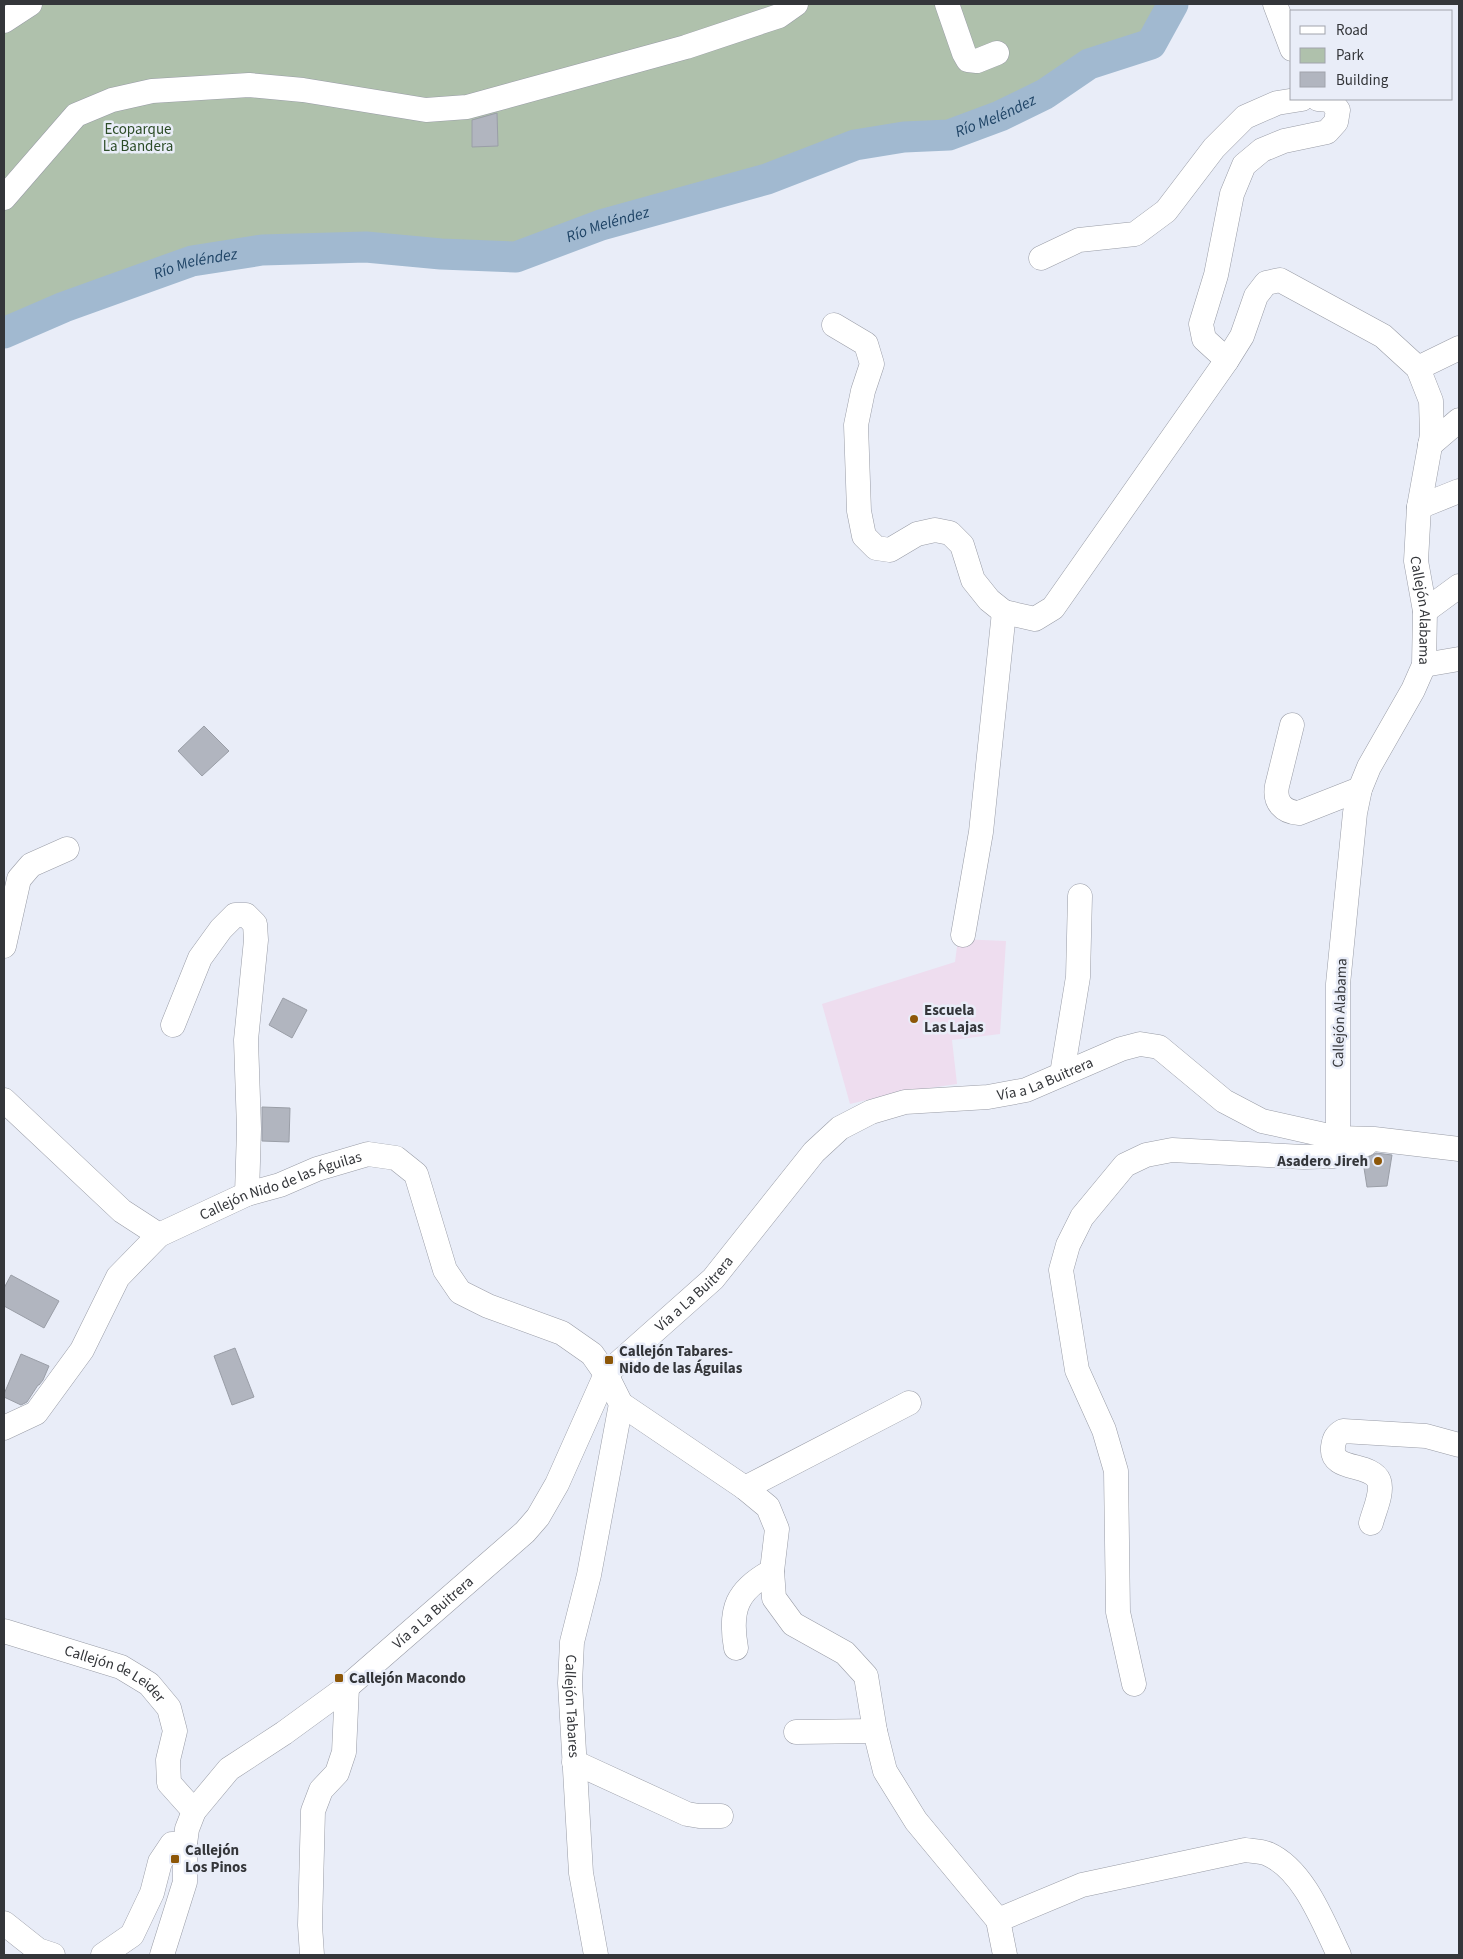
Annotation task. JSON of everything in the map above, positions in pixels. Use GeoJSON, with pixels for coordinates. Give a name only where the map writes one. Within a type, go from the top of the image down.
{"type":"FeatureCollection","features":[{"type":"Feature","properties":{"kind":"street"},"geometry":{"type":"LineString","coordinates":[[4,21],[30,4]]}},
{"type":"Feature","properties":{"kind":"street"},"geometry":{"type":"LineString","coordinates":[[4,198],[76,116],[112,100],[152,90],[249,85],[304,90],[426,110],[467,107],[686,48],[778,16],[796,4]]}},
{"type":"Feature","properties":{"kind":"street"},"geometry":{"type":"LineString","coordinates":[[947,4],[968,60],[977,61],[997,53]]}},
{"type":"Feature","properties":{"kind":"street"},"geometry":{"type":"LineString","coordinates":[[1275,4],[1290,44]]}},
{"type":"Feature","properties":{"kind":"street"},"geometry":{"type":"LineString","coordinates":[[1041,258],[1080,240],[1135,234],[1166,211],[1214,148],[1245,117],[1277,103],[1296,100]]}},
{"type":"Feature","properties":{"kind":"street"},"geometry":{"type":"LineString","coordinates":[[834,325],[866,344],[872,364],[863,391],[856,425],[859,512],[864,536],[876,548],[890,550],[916,534],[935,530],[950,533],[962,545],[973,580],[989,600],[1004,612],[1035,619],[1054,608],[1227,360],[1204,339],[1201,324],[1216,275],[1232,194],[1244,166],[1262,150],[1284,141],[1327,132],[1336,122],[1338,110],[1330,100]]}},
{"type":"Feature","properties":{"kind":"street","name":"Callejón Alabama"},"geometry":{"type":"LineString","coordinates":[[1227,360],[1242,336],[1256,296],[1266,283],[1280,280],[1383,336],[1418,368],[1431,401],[1430,445],[1420,508],[1416,561],[1426,611],[1424,665],[1413,690],[1368,768],[1360,789],[1355,813],[1338,984],[1338,1138]]}},
{"type":"Feature","properties":{"kind":"street"},"geometry":{"type":"LineString","coordinates":[[1418,368],[1459,348]]}},
{"type":"Feature","properties":{"kind":"street"},"geometry":{"type":"LineString","coordinates":[[1430,445],[1459,420]]}},
{"type":"Feature","properties":{"kind":"street"},"geometry":{"type":"LineString","coordinates":[[1420,508],[1459,491]]}},
{"type":"Feature","properties":{"kind":"street"},"geometry":{"type":"LineString","coordinates":[[1426,611],[1459,586]]}},
{"type":"Feature","properties":{"kind":"street"},"geometry":{"type":"LineString","coordinates":[[964,935],[981,832],[1004,612]]}},
{"type":"Feature","properties":{"kind":"street"},"geometry":{"type":"LineString","coordinates":[[1424,665],[1459,659]]}},
{"type":"Feature","properties":{"kind":"street"},"geometry":{"type":"LineString","coordinates":[[1292,724],[1277,786],[1276,795],[1278,802],[1291,813],[1299,813],[1360,789]]}},
{"type":"Feature","properties":{"kind":"street"},"geometry":{"type":"LineString","coordinates":[[4,946],[19,879],[32,865],[67,849]]}},
{"type":"Feature","properties":{"kind":"street"},"geometry":{"type":"LineString","coordinates":[[1062,1074],[1078,977],[1080,896]]}},
{"type":"Feature","properties":{"kind":"street"},"geometry":{"type":"LineString","coordinates":[[173,1025],[200,958],[221,929],[235,915],[246,915],[255,924],[256,940],[246,1040],[249,1129],[247,1194]]}},
{"type":"Feature","properties":{"kind":"street","name":"Vía a La Buitrera"},"geometry":{"type":"LineString","coordinates":[[162,1955],[185,1882],[187,1829],[194,1812],[229,1769],[284,1734],[347,1687],[525,1532],[538,1517],[557,1484],[606,1374],[713,1279],[814,1152],[840,1128],[871,1112],[905,1102],[988,1098],[1026,1090],[1121,1049],[1140,1044],[1159,1048],[1224,1101],[1262,1121],[1338,1138],[1374,1139],[1459,1148]]}},
{"type":"Feature","properties":{"kind":"street"},"geometry":{"type":"LineString","coordinates":[[4,1100],[122,1211],[159,1234]]}},
{"type":"Feature","properties":{"kind":"street"},"geometry":{"type":"LineString","coordinates":[[1134,1684],[1118,1612],[1116,1471],[1104,1430],[1076,1370],[1061,1270],[1068,1245],[1082,1217],[1125,1165],[1146,1155],[1172,1150],[1304,1157],[1334,1156],[1357,1149],[1374,1139]]}},
{"type":"Feature","properties":{"kind":"street","name":"Callejón Nido de las Águilas"},"geometry":{"type":"LineString","coordinates":[[4,1428],[36,1412],[82,1350],[118,1277],[159,1234],[247,1194],[280,1185],[317,1169],[368,1154],[396,1158],[416,1174],[445,1270],[460,1292],[488,1306],[562,1332],[592,1354],[606,1374]]}},
{"type":"Feature","properties":{"kind":"street"},"geometry":{"type":"LineString","coordinates":[[606,1374],[622,1404],[745,1488],[768,1507],[777,1529],[772,1571],[774,1598],[793,1624],[845,1653],[866,1676],[875,1731],[885,1771],[916,1821],[998,1920],[1005,1955]]}},
{"type":"Feature","properties":{"kind":"street"},"geometry":{"type":"LineString","coordinates":[[745,1488],[909,1403]]}},
{"type":"Feature","properties":{"kind":"street","name":"Callejón Tabares"},"geometry":{"type":"LineString","coordinates":[[596,1955],[581,1873],[570,1683],[572,1642],[589,1576],[622,1404]]}},
{"type":"Feature","properties":{"kind":"street"},"geometry":{"type":"LineString","coordinates":[[1371,1523],[1381,1488],[1378,1479],[1372,1473],[1336,1459],[1332,1454],[1334,1440],[1338,1434],[1343,1431],[1426,1436],[1459,1445]]}},
{"type":"Feature","properties":{"kind":"street"},"geometry":{"type":"LineString","coordinates":[[736,1648],[733,1619],[738,1603],[745,1589],[772,1571]]}},
{"type":"Feature","properties":{"kind":"street","name":"Callejón de Leider"},"geometry":{"type":"LineString","coordinates":[[4,1631],[121,1667],[149,1684],[169,1708],[175,1731],[168,1760],[169,1783],[194,1812]]}},
{"type":"Feature","properties":{"kind":"street"},"geometry":{"type":"LineString","coordinates":[[312,1955],[310,1925],[313,1811],[321,1790],[338,1773],[344,1752],[347,1687]]}},
{"type":"Feature","properties":{"kind":"street"},"geometry":{"type":"LineString","coordinates":[[796,1732],[875,1731]]}},
{"type":"Feature","properties":{"kind":"street"},"geometry":{"type":"LineString","coordinates":[[574,1762],[687,1814],[721,1816]]}},
{"type":"Feature","properties":{"kind":"street"},"geometry":{"type":"LineString","coordinates":[[104,1955],[132,1935],[152,1893],[160,1862],[172,1844],[185,1844]]}},
{"type":"Feature","properties":{"kind":"street"},"geometry":{"type":"LineString","coordinates":[[998,1920],[1082,1885],[1245,1850],[1268,1854],[1290,1868],[1315,1905],[1339,1955]]}},
{"type":"Feature","properties":{"kind":"street"},"geometry":{"type":"LineString","coordinates":[[4,1923],[38,1950],[53,1955]]}},
{"type":"Feature","properties":{"kind":"shaded area","name":"Escuela Las Lajas"},"geometry":{"type":"Polygon","coordinates":[[[958,939],[1006,941],[1000,1034],[952,1040],[957,1084],[896,1093],[850,1104],[822,1004],[955,962],[958,939]]]}},
{"type":"Feature","properties":{"kind":"green space","name":"Ecoparque La Bandera"},"geometry":{"type":"Polygon","coordinates":[[[4,4],[1173,4],[1151,44],[1089,64],[1045,94],[1000,116],[949,135],[903,137],[855,145],[767,179],[601,225],[516,257],[441,254],[366,247],[262,250],[192,261],[64,307],[4,333],[4,4]]]}},
{"type":"Feature","properties":{"kind":"building"},"geometry":{"type":"Polygon","coordinates":[[[497,113],[498,146],[472,147],[472,120],[497,113]]]}},
{"type":"Feature","properties":{"kind":"building"},"geometry":{"type":"Polygon","coordinates":[[[204,726],[229,751],[202,776],[178,751],[204,726]]]}},
{"type":"Feature","properties":{"kind":"building"},"geometry":{"type":"Polygon","coordinates":[[[283,998],[307,1010],[292,1038],[269,1025],[283,998]]]}},
{"type":"Feature","properties":{"kind":"building"},"geometry":{"type":"Polygon","coordinates":[[[262,1107],[290,1108],[289,1142],[262,1141],[262,1107]]]}},
{"type":"Feature","properties":{"kind":"building","name":"Asadero Jireh"},"geometry":{"type":"Polygon","coordinates":[[[1376,1153],[1392,1155],[1387,1186],[1367,1187],[1364,1168],[1367,1158],[1376,1153]]]}},
{"type":"Feature","properties":{"kind":"building"},"geometry":{"type":"Polygon","coordinates":[[[11,1275],[59,1301],[44,1328],[4,1306],[4,1288],[11,1275]]]}},
{"type":"Feature","properties":{"kind":"building"},"geometry":{"type":"Polygon","coordinates":[[[235,1348],[254,1397],[232,1405],[214,1356],[235,1348]]]}},
{"type":"Feature","properties":{"kind":"building"},"geometry":{"type":"Polygon","coordinates":[[[21,1354],[49,1366],[43,1380],[27,1402],[21,1405],[4,1397],[4,1394],[21,1354]]]}},
{"type":"Feature","properties":{"kind":"waterway","name":"Río Meléndez"},"geometry":{"type":"LineString","coordinates":[[4,333],[64,307],[192,261],[262,250],[366,247],[441,254],[516,257],[601,225],[767,179],[855,145],[904,137],[949,135],[1000,116],[1045,94],[1089,64],[1151,44],[1173,4]]}},
{"type":"Feature","properties":{"kind":"place","name":"Escuela Las Lajas"},"geometry":{"type":"Point","coordinates":[914,1019]}},
{"type":"Feature","properties":{"kind":"place","name":"Asadero Jireh"},"geometry":{"type":"Point","coordinates":[1378,1161]}},
{"type":"Feature","properties":{"kind":"place","name":"Callejón Tabares- Nido de las Águilas"},"geometry":{"type":"Point","coordinates":[609,1360]}},
{"type":"Feature","properties":{"kind":"place","name":"Callejón Macondo"},"geometry":{"type":"Point","coordinates":[339,1678]}},
{"type":"Feature","properties":{"kind":"place","name":"Callejón Los Pinos"},"geometry":{"type":"Point","coordinates":[175,1859]}}]}
